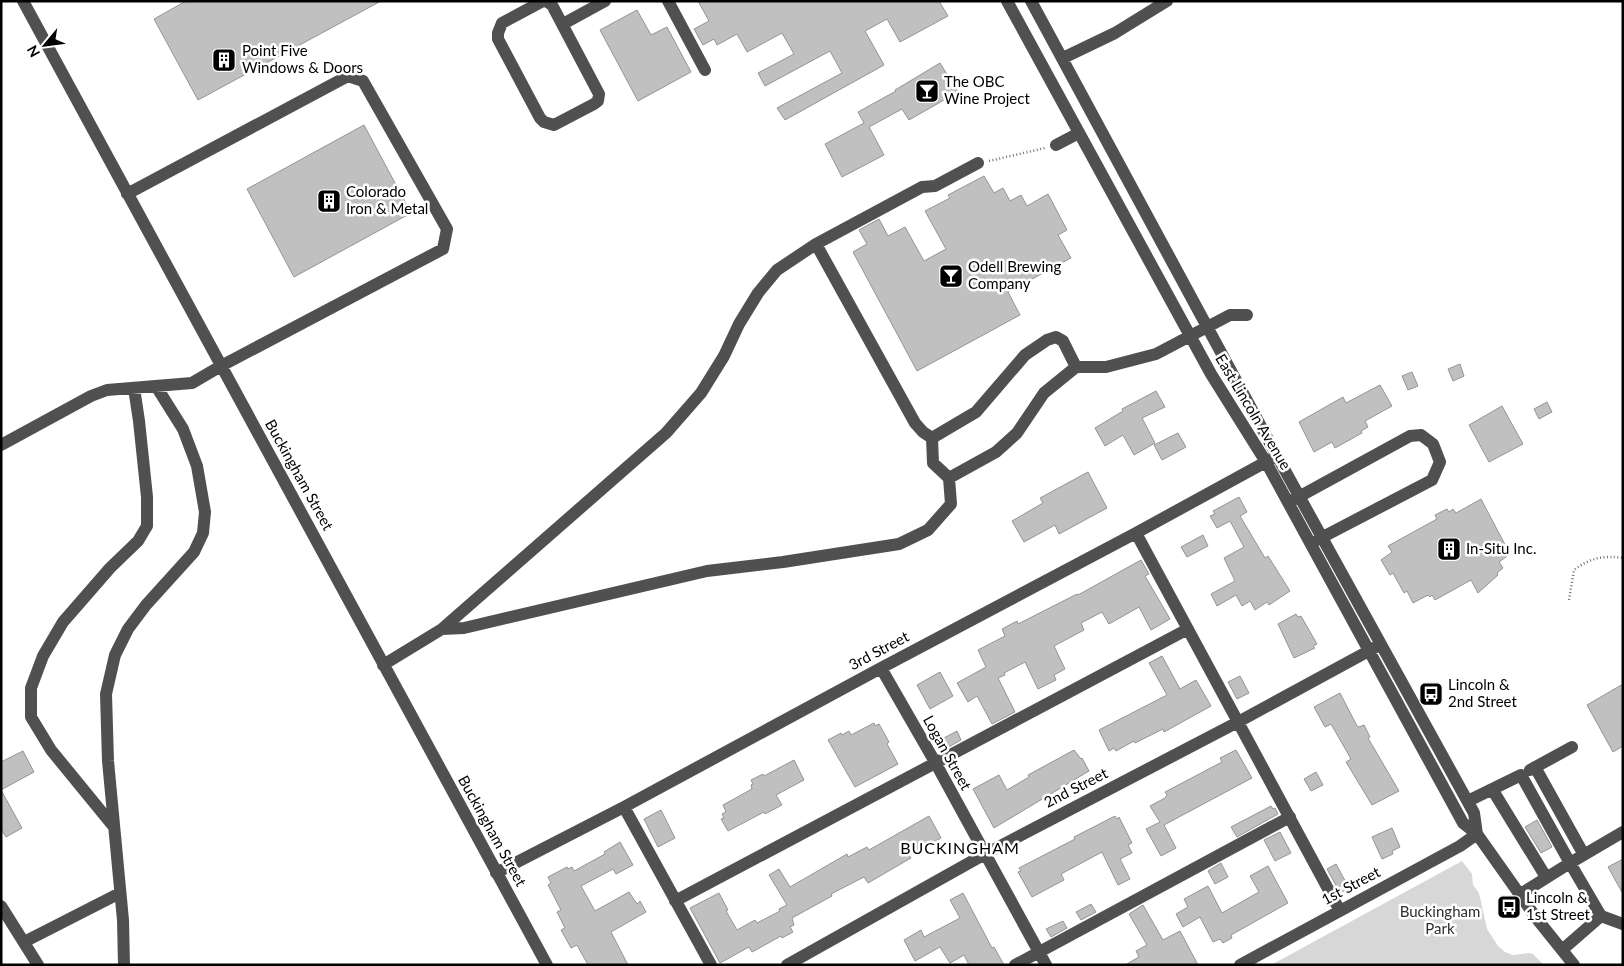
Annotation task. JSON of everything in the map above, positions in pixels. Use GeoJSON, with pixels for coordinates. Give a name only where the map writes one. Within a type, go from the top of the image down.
{"type":"FeatureCollection","features":[{"type":"Feature","properties":{"kind":"street","name":"Buckingham Street"},"geometry":{"type":"LineString","coordinates":[[23,1],[547,965]]}},
{"type":"Feature","properties":{"kind":"street"},"geometry":{"type":"LineString","coordinates":[[545,1],[552,5],[563,24],[599,94],[594,104],[554,125],[544,122],[540,118],[498,39],[498,33],[502,23],[545,1]]}},
{"type":"Feature","properties":{"kind":"street"},"geometry":{"type":"LineString","coordinates":[[563,24],[605,1]]}},
{"type":"Feature","properties":{"kind":"street"},"geometry":{"type":"LineString","coordinates":[[668,1],[705,70]]}},
{"type":"Feature","properties":{"kind":"street","name":"East Lincoln Avenue"},"geometry":{"type":"LineString","coordinates":[[1007,1],[1211,374],[1271,459],[1300,496],[1474,813],[1477,834]]}},
{"type":"Feature","properties":{"kind":"street","name":"East Lincoln Avenue"},"geometry":{"type":"LineString","coordinates":[[1031,1],[1208,327],[1271,459],[1287,502],[1463,822],[1477,834],[1519,894],[1574,965]]}},
{"type":"Feature","properties":{"kind":"street"},"geometry":{"type":"LineString","coordinates":[[1063,58],[1115,33],[1167,1]]}},
{"type":"Feature","properties":{"kind":"street"},"geometry":{"type":"LineString","coordinates":[[1,445],[91,396],[107,390],[192,383],[443,249],[447,229],[364,81],[348,76],[127,194]]}},
{"type":"Feature","properties":{"kind":"street"},"geometry":{"type":"LineString","coordinates":[[1056,145],[1079,132]]}},
{"type":"Feature","properties":{"kind":"street"},"geometry":{"type":"LineString","coordinates":[[383,665],[442,629],[666,433],[701,393],[724,356],[758,293],[776,270],[816,244],[922,188],[935,186],[978,163]]}},
{"type":"Feature","properties":{"kind":"street"},"geometry":{"type":"LineString","coordinates":[[816,244],[915,423],[932,438]]}},
{"type":"Feature","properties":{"kind":"street"},"geometry":{"type":"LineString","coordinates":[[949,478],[996,452],[1017,433],[1044,393],[1076,367],[1106,367],[1156,354],[1230,315],[1247,315]]}},
{"type":"Feature","properties":{"kind":"street"},"geometry":{"type":"LineString","coordinates":[[932,438],[976,412],[1025,355],[1047,340],[1056,337],[1063,341],[1076,367]]}},
{"type":"Feature","properties":{"kind":"street"},"geometry":{"type":"LineString","coordinates":[[124,965],[123,920],[108,761],[106,694],[115,655],[128,629],[146,605],[194,552],[204,533],[205,512],[197,466],[183,429],[156,386]]}},
{"type":"Feature","properties":{"kind":"street"},"geometry":{"type":"LineString","coordinates":[[114,827],[51,750],[31,717],[31,688],[43,656],[63,622],[110,568],[138,541],[147,526],[147,497],[134,388]]}},
{"type":"Feature","properties":{"kind":"street"},"geometry":{"type":"LineString","coordinates":[[1287,502],[1410,436],[1421,435],[1433,444],[1440,462],[1432,480],[1311,544]]}},
{"type":"Feature","properties":{"kind":"street"},"geometry":{"type":"LineString","coordinates":[[442,629],[464,628],[707,571],[783,562],[899,544],[928,530],[951,504],[949,478],[933,463],[932,438]]}},
{"type":"Feature","properties":{"kind":"street","name":"3rd Street"},"geometry":{"type":"LineString","coordinates":[[496,872],[624,807],[1271,459]]}},
{"type":"Feature","properties":{"kind":"street"},"geometry":{"type":"LineString","coordinates":[[1136,533],[1340,911]]}},
{"type":"Feature","properties":{"kind":"street"},"geometry":{"type":"LineString","coordinates":[[675,901],[1188,628]]}},
{"type":"Feature","properties":{"kind":"street","name":"2nd Street"},"geometry":{"type":"LineString","coordinates":[[787,965],[985,854],[1238,722],[1382,643]]}},
{"type":"Feature","properties":{"kind":"street","name":"Logan Street"},"geometry":{"type":"LineString","coordinates":[[881,668],[1046,965]]}},
{"type":"Feature","properties":{"kind":"street"},"geometry":{"type":"LineString","coordinates":[[1468,802],[1572,747]]}},
{"type":"Feature","properties":{"kind":"street"},"geometry":{"type":"LineString","coordinates":[[1535,767],[1584,855]]}},
{"type":"Feature","properties":{"kind":"street"},"geometry":{"type":"LineString","coordinates":[[1521,775],[1601,916],[1623,924]]}},
{"type":"Feature","properties":{"kind":"street"},"geometry":{"type":"LineString","coordinates":[[1492,789],[1546,877]]}},
{"type":"Feature","properties":{"kind":"street"},"geometry":{"type":"LineString","coordinates":[[624,807],[711,965]]}},
{"type":"Feature","properties":{"kind":"street"},"geometry":{"type":"LineString","coordinates":[[1015,965],[1290,817]]}},
{"type":"Feature","properties":{"kind":"street"},"geometry":{"type":"LineString","coordinates":[[1519,894],[1623,832]]}},
{"type":"Feature","properties":{"kind":"street","name":"1st Street"},"geometry":{"type":"LineString","coordinates":[[1240,965],[1460,846],[1477,834]]}},
{"type":"Feature","properties":{"kind":"street"},"geometry":{"type":"LineString","coordinates":[[24,942],[120,894]]}},
{"type":"Feature","properties":{"kind":"street"},"geometry":{"type":"LineString","coordinates":[[1,906],[38,965]]}},
{"type":"Feature","properties":{"kind":"street"},"geometry":{"type":"LineString","coordinates":[[1562,950],[1601,916]]}},
{"type":"Feature","properties":{"kind":"path"},"geometry":{"type":"LineString","coordinates":[[978,163],[1056,145]]}},
{"type":"Feature","properties":{"kind":"path"},"geometry":{"type":"LineString","coordinates":[[1569,600],[1574,570],[1587,561],[1610,556],[1623,558]]}},
{"type":"Feature","properties":{"kind":"green space","name":"Buckingham Park"},"geometry":{"type":"Polygon","coordinates":[[[1462,861],[1472,874],[1473,885],[1479,893],[1487,929],[1498,946],[1505,952],[1513,955],[1533,954],[1544,965],[1271,965],[1462,861]]]}},
{"type":"Feature","properties":{"kind":"building","name":"Point Five Windows & Doors"},"geometry":{"type":"Polygon","coordinates":[[[186,1],[381,1],[198,100],[154,19],[186,1]]]}},
{"type":"Feature","properties":{"kind":"building"},"geometry":{"type":"Polygon","coordinates":[[[698,1],[939,1],[948,16],[900,42],[887,19],[865,31],[884,65],[785,120],[777,108],[842,73],[830,51],[765,86],[758,73],[794,54],[782,33],[747,52],[737,34],[717,45],[714,39],[703,45],[694,29],[709,21],[698,1]]]}},
{"type":"Feature","properties":{"kind":"building"},"geometry":{"type":"Polygon","coordinates":[[[637,10],[651,35],[667,27],[691,72],[638,101],[600,30],[637,10]]]}},
{"type":"Feature","properties":{"kind":"building"},"geometry":{"type":"Polygon","coordinates":[[[940,63],[958,92],[909,120],[902,109],[869,127],[884,155],[842,177],[825,144],[864,123],[858,112],[940,63]]]}},
{"type":"Feature","properties":{"kind":"building","name":"Colorado Iron & Metal"},"geometry":{"type":"Polygon","coordinates":[[[364,125],[411,213],[294,277],[247,189],[364,125]]]}},
{"type":"Feature","properties":{"kind":"building","name":"Odell Brewing Company"},"geometry":{"type":"Polygon","coordinates":[[[984,176],[994,193],[1003,188],[1010,201],[1021,195],[1027,206],[1048,194],[1067,230],[1058,235],[1071,258],[1008,292],[1020,315],[917,371],[853,252],[867,244],[859,230],[879,219],[888,236],[905,227],[924,261],[946,249],[925,211],[950,198],[948,195],[984,176]]]}},
{"type":"Feature","properties":{"kind":"building"},"geometry":{"type":"Polygon","coordinates":[[[1460,364],[1464,376],[1453,381],[1448,369],[1460,364]]]}},
{"type":"Feature","properties":{"kind":"building"},"geometry":{"type":"Polygon","coordinates":[[[1412,372],[1418,386],[1408,390],[1402,376],[1412,372]]]}},
{"type":"Feature","properties":{"kind":"building"},"geometry":{"type":"Polygon","coordinates":[[[1380,385],[1392,406],[1365,421],[1368,427],[1361,431],[1362,433],[1335,448],[1332,442],[1314,452],[1299,422],[1343,397],[1346,403],[1380,385]]]}},
{"type":"Feature","properties":{"kind":"building"},"geometry":{"type":"Polygon","coordinates":[[[1156,391],[1165,407],[1142,418],[1155,443],[1134,455],[1123,435],[1105,446],[1095,428],[1123,411],[1122,409],[1156,391]]]}},
{"type":"Feature","properties":{"kind":"building"},"geometry":{"type":"Polygon","coordinates":[[[1547,402],[1552,412],[1539,419],[1534,409],[1547,402]]]}},
{"type":"Feature","properties":{"kind":"building"},"geometry":{"type":"Polygon","coordinates":[[[1502,406],[1523,444],[1489,462],[1469,425],[1502,406]]]}},
{"type":"Feature","properties":{"kind":"building"},"geometry":{"type":"Polygon","coordinates":[[[1178,433],[1186,447],[1162,460],[1154,445],[1178,433]]]}},
{"type":"Feature","properties":{"kind":"building"},"geometry":{"type":"Polygon","coordinates":[[[1088,472],[1107,508],[1059,534],[1055,525],[1024,542],[1012,521],[1043,503],[1040,498],[1088,472]]]}},
{"type":"Feature","properties":{"kind":"building"},"geometry":{"type":"Polygon","coordinates":[[[1239,497],[1247,512],[1240,516],[1265,558],[1268,556],[1290,591],[1269,605],[1267,602],[1255,610],[1250,601],[1242,606],[1236,595],[1217,606],[1211,594],[1235,581],[1224,558],[1244,547],[1230,521],[1217,528],[1210,516],[1215,514],[1213,511],[1239,497]]]}},
{"type":"Feature","properties":{"kind":"building","name":"In-Situ Inc."},"geometry":{"type":"Polygon","coordinates":[[[1481,499],[1510,554],[1499,562],[1503,568],[1478,593],[1471,580],[1435,600],[1432,595],[1430,597],[1428,595],[1413,603],[1407,591],[1404,593],[1393,573],[1390,575],[1381,560],[1392,552],[1388,546],[1437,519],[1435,515],[1447,509],[1449,512],[1453,509],[1456,513],[1481,499]]]}},
{"type":"Feature","properties":{"kind":"building"},"geometry":{"type":"Polygon","coordinates":[[[1203,535],[1208,546],[1187,557],[1181,547],[1203,535]]]}},
{"type":"Feature","properties":{"kind":"building"},"geometry":{"type":"Polygon","coordinates":[[[1141,560],[1149,574],[1145,576],[1170,619],[1151,630],[1139,607],[1109,624],[1102,612],[1081,623],[1084,630],[1054,646],[1065,669],[1054,675],[1056,680],[1038,689],[1025,662],[998,678],[1015,712],[992,724],[977,696],[968,702],[957,683],[986,667],[978,650],[1005,636],[1002,629],[1017,621],[1018,624],[1078,595],[1141,560]]]}},
{"type":"Feature","properties":{"kind":"building"},"geometry":{"type":"Polygon","coordinates":[[[1296,614],[1298,617],[1301,616],[1317,644],[1313,646],[1315,648],[1294,658],[1278,624],[1296,614]]]}},
{"type":"Feature","properties":{"kind":"building"},"geometry":{"type":"Polygon","coordinates":[[[1162,656],[1180,689],[1196,680],[1211,706],[1164,732],[1163,729],[1116,751],[1114,748],[1109,751],[1099,730],[1167,695],[1149,663],[1162,656]]]}},
{"type":"Feature","properties":{"kind":"building"},"geometry":{"type":"Polygon","coordinates":[[[940,672],[953,696],[930,709],[917,685],[940,672]]]}},
{"type":"Feature","properties":{"kind":"building"},"geometry":{"type":"Polygon","coordinates":[[[1240,676],[1249,693],[1237,699],[1228,682],[1240,676]]]}},
{"type":"Feature","properties":{"kind":"building"},"geometry":{"type":"Polygon","coordinates":[[[1623,684],[1623,746],[1613,752],[1587,705],[1623,684]]]}},
{"type":"Feature","properties":{"kind":"building"},"geometry":{"type":"Polygon","coordinates":[[[1340,693],[1357,726],[1364,725],[1370,737],[1368,738],[1399,791],[1372,805],[1346,762],[1351,759],[1331,724],[1325,727],[1314,707],[1340,693]]]}},
{"type":"Feature","properties":{"kind":"building"},"geometry":{"type":"Polygon","coordinates":[[[874,723],[875,726],[879,724],[898,764],[855,787],[828,740],[849,731],[851,735],[874,723]]]}},
{"type":"Feature","properties":{"kind":"building"},"geometry":{"type":"Polygon","coordinates":[[[957,731],[961,740],[947,748],[942,739],[957,731]]]}},
{"type":"Feature","properties":{"kind":"building"},"geometry":{"type":"Polygon","coordinates":[[[1074,750],[1082,758],[1089,771],[994,828],[973,789],[999,775],[1007,790],[1029,777],[1028,775],[1074,750]]]}},
{"type":"Feature","properties":{"kind":"building"},"geometry":{"type":"Polygon","coordinates":[[[1236,750],[1252,778],[1164,825],[1176,848],[1161,856],[1146,829],[1160,822],[1150,806],[1165,798],[1167,795],[1165,792],[1222,762],[1220,758],[1236,750]]]}},
{"type":"Feature","properties":{"kind":"building"},"geometry":{"type":"Polygon","coordinates":[[[23,751],[34,772],[1,790],[1,762],[23,751]]]}},
{"type":"Feature","properties":{"kind":"building"},"geometry":{"type":"Polygon","coordinates":[[[794,760],[804,780],[776,795],[782,805],[765,814],[764,812],[728,831],[721,819],[724,818],[722,814],[726,812],[723,805],[752,789],[751,785],[753,784],[751,780],[763,774],[764,776],[794,760]]]}},
{"type":"Feature","properties":{"kind":"building"},"geometry":{"type":"Polygon","coordinates":[[[1316,772],[1323,785],[1311,791],[1304,779],[1316,772]]]}},
{"type":"Feature","properties":{"kind":"building"},"geometry":{"type":"Polygon","coordinates":[[[1,790],[22,828],[6,837],[1,829],[1,790]]]}},
{"type":"Feature","properties":{"kind":"building"},"geometry":{"type":"Polygon","coordinates":[[[1271,806],[1273,809],[1275,808],[1278,814],[1237,837],[1231,827],[1271,806]]]}},
{"type":"Feature","properties":{"kind":"building"},"geometry":{"type":"Polygon","coordinates":[[[661,810],[675,838],[658,847],[644,819],[661,810]]]}},
{"type":"Feature","properties":{"kind":"building"},"geometry":{"type":"Polygon","coordinates":[[[929,816],[941,838],[909,855],[911,858],[868,883],[864,877],[831,894],[832,896],[792,918],[794,925],[790,927],[793,932],[782,938],[781,936],[752,952],[749,947],[720,963],[690,908],[719,893],[728,910],[726,911],[737,930],[755,920],[757,923],[780,911],[779,909],[787,905],[769,875],[779,869],[790,887],[847,854],[848,857],[867,847],[869,850],[929,816]]]}},
{"type":"Feature","properties":{"kind":"building"},"geometry":{"type":"Polygon","coordinates":[[[1115,816],[1117,819],[1119,817],[1132,843],[1128,845],[1132,853],[1120,859],[1130,879],[1118,885],[1102,852],[1061,874],[1064,880],[1032,897],[1018,872],[1021,871],[1019,868],[1115,816]]]}},
{"type":"Feature","properties":{"kind":"building"},"geometry":{"type":"Polygon","coordinates":[[[1537,820],[1552,847],[1541,853],[1525,827],[1537,820]]]}},
{"type":"Feature","properties":{"kind":"building"},"geometry":{"type":"Polygon","coordinates":[[[1392,828],[1400,847],[1392,851],[1393,854],[1382,859],[1372,837],[1392,828]]]}},
{"type":"Feature","properties":{"kind":"building"},"geometry":{"type":"Polygon","coordinates":[[[1280,832],[1291,853],[1275,861],[1264,840],[1280,832]]]}},
{"type":"Feature","properties":{"kind":"building"},"geometry":{"type":"Polygon","coordinates":[[[620,842],[633,865],[616,874],[613,869],[581,886],[595,911],[629,892],[637,904],[640,901],[646,912],[611,932],[628,965],[588,965],[577,945],[571,948],[561,930],[565,928],[557,912],[561,910],[548,885],[551,883],[548,877],[567,867],[568,869],[572,867],[574,871],[605,854],[604,852],[620,842]]]}},
{"type":"Feature","properties":{"kind":"building"},"geometry":{"type":"Polygon","coordinates":[[[1623,859],[1623,894],[1608,867],[1623,859]]]}},
{"type":"Feature","properties":{"kind":"building"},"geometry":{"type":"Polygon","coordinates":[[[1221,863],[1228,877],[1215,884],[1208,871],[1221,863]]]}},
{"type":"Feature","properties":{"kind":"building"},"geometry":{"type":"Polygon","coordinates":[[[1336,864],[1349,888],[1340,893],[1327,869],[1336,864]]]}},
{"type":"Feature","properties":{"kind":"building"},"geometry":{"type":"Polygon","coordinates":[[[1268,866],[1288,903],[1231,935],[1232,938],[1223,943],[1220,939],[1213,942],[1200,917],[1183,927],[1176,914],[1188,907],[1184,899],[1208,886],[1222,913],[1259,892],[1250,876],[1268,866]]]}},
{"type":"Feature","properties":{"kind":"building"},"geometry":{"type":"Polygon","coordinates":[[[963,893],[992,948],[994,947],[1004,965],[969,965],[964,955],[950,963],[940,947],[915,961],[904,940],[921,930],[924,937],[960,918],[950,900],[963,893]]]}},
{"type":"Feature","properties":{"kind":"building"},"geometry":{"type":"Polygon","coordinates":[[[1091,904],[1096,912],[1081,920],[1076,912],[1091,904]]]}},
{"type":"Feature","properties":{"kind":"building"},"geometry":{"type":"Polygon","coordinates":[[[1143,905],[1163,940],[1180,931],[1198,965],[1125,965],[1139,957],[1136,951],[1147,945],[1129,914],[1143,905]]]}},
{"type":"Feature","properties":{"kind":"building"},"geometry":{"type":"Polygon","coordinates":[[[1063,921],[1067,928],[1051,937],[1046,929],[1063,921]]]}},
{"type":"Feature","properties":{"kind":"place","name":"Point Five Windows & Doors"},"geometry":{"type":"Point","coordinates":[224,60]}},
{"type":"Feature","properties":{"kind":"place","name":"The OBC Wine Project"},"geometry":{"type":"Point","coordinates":[927,91]}},
{"type":"Feature","properties":{"kind":"place","name":"Colorado Iron & Metal"},"geometry":{"type":"Point","coordinates":[329,201]}},
{"type":"Feature","properties":{"kind":"place","name":"Odell Brewing Company"},"geometry":{"type":"Point","coordinates":[951,276]}},
{"type":"Feature","properties":{"kind":"place","name":"In-Situ Inc."},"geometry":{"type":"Point","coordinates":[1449,549]}},
{"type":"Feature","properties":{"kind":"place","name":"Lincoln & 2nd Street"},"geometry":{"type":"Point","coordinates":[1431,694]}},
{"type":"Feature","properties":{"kind":"place","name":"Lincoln & 1st Street"},"geometry":{"type":"Point","coordinates":[1509,907]}},
{"type":"Feature","properties":{"kind":"district","name":"BUCKINGHAM"},"geometry":{"type":"Point","coordinates":[960,848]}}]}
